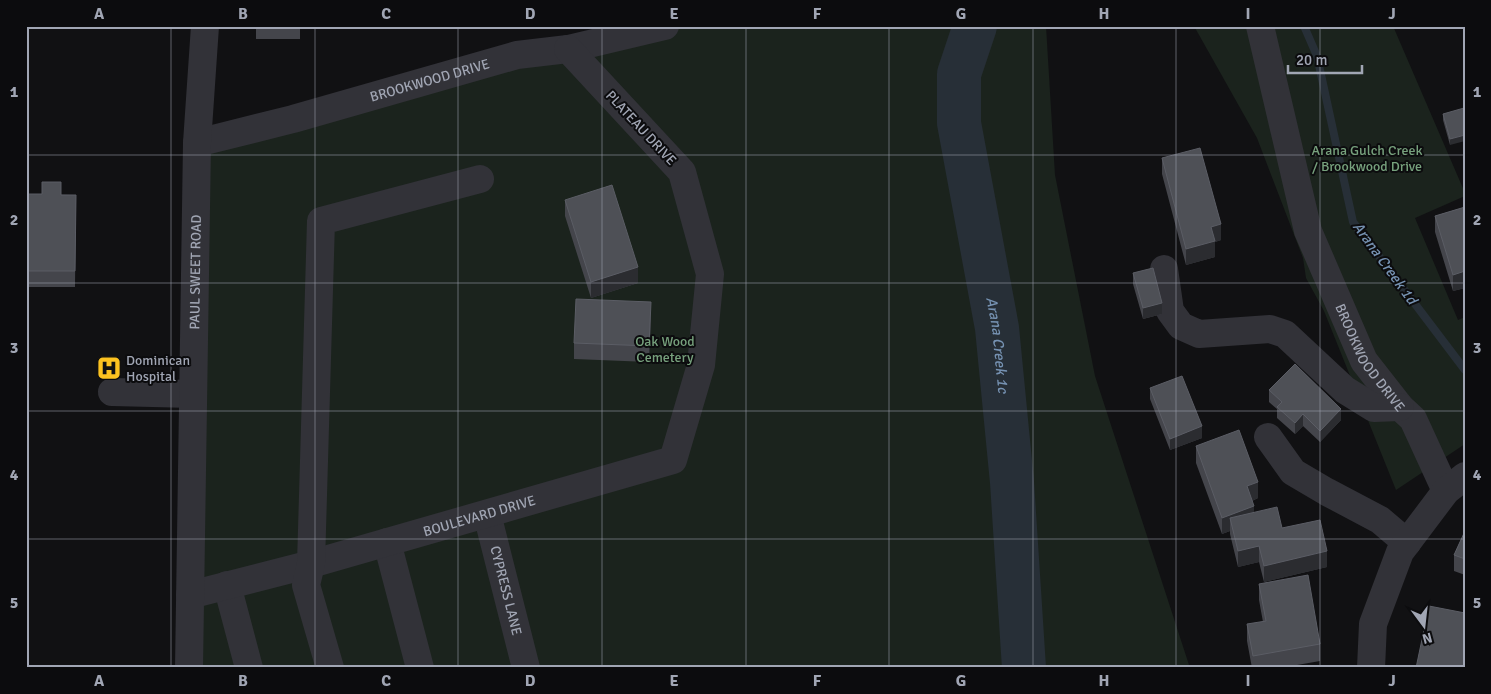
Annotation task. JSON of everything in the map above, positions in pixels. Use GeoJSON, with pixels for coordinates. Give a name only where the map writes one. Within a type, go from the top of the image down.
{"type":"FeatureCollection","features":[{"type":"Feature","properties":{"kind":"street","name":"PAUL SWEET ROAD"},"geometry":{"type":"LineString","coordinates":[[189,668],[197,143],[205,26]]}},
{"type":"Feature","properties":{"kind":"street","name":"BROOKWOOD DRIVE"},"geometry":{"type":"LineString","coordinates":[[197,143],[293,119],[517,55],[568,50],[665,26]]}},
{"type":"Feature","properties":{"kind":"street","name":"BROOKWOOD DRIVE"},"geometry":{"type":"LineString","coordinates":[[1260,26],[1308,231],[1364,361],[1400,407],[1413,419],[1455,484],[1400,552],[1373,624],[1371,668]]}},
{"type":"Feature","properties":{"kind":"street","name":"PLATEAU DRIVE"},"geometry":{"type":"LineString","coordinates":[[568,50],[682,172],[710,274],[701,365]]}},
{"type":"Feature","properties":{"kind":"street"},"geometry":{"type":"LineString","coordinates":[[330,668],[306,585],[311,564],[321,222],[480,180]]}},
{"type":"Feature","properties":{"kind":"street"},"geometry":{"type":"LineString","coordinates":[[1164,269],[1170,311],[1181,326],[1200,334],[1270,329],[1285,334],[1345,390],[1374,408],[1400,407]]}},
{"type":"Feature","properties":{"kind":"street","name":"BOULEVARD DRIVE"},"geometry":{"type":"LineString","coordinates":[[190,595],[311,564],[673,460],[701,365]]}},
{"type":"Feature","properties":{"kind":"street"},"geometry":{"type":"LineString","coordinates":[[112,392],[193,394]]}},
{"type":"Feature","properties":{"kind":"street"},"geometry":{"type":"LineString","coordinates":[[1268,437],[1293,472],[1380,520],[1407,543]]}},
{"type":"Feature","properties":{"kind":"street","name":"CYPRESS LANE"},"geometry":{"type":"LineString","coordinates":[[486,514],[526,668]]}},
{"type":"Feature","properties":{"kind":"street"},"geometry":{"type":"LineString","coordinates":[[387,542],[420,668]]}},
{"type":"Feature","properties":{"kind":"street"},"geometry":{"type":"LineString","coordinates":[[227,586],[249,668]]}},
{"type":"Feature","properties":{"kind":"green space","name":"Oak Wood Cemetery"},"geometry":{"type":"Polygon","coordinates":[[[649,26],[1046,26],[1055,175],[1095,376],[1190,668],[182,668],[200,139],[649,26]]]}},
{"type":"Feature","properties":{"kind":"green space","name":"Arana Gulch Creek / Brookwood Drive"},"geometry":{"type":"Polygon","coordinates":[[[1194,26],[1393,26],[1465,193],[1465,196],[1415,218],[1458,320],[1465,317],[1465,444],[1396,490],[1324,311],[1306,278],[1303,258],[1257,138],[1194,26]]]}},
{"type":"Feature","properties":{"kind":"building"},"geometry":{"type":"Polygon","coordinates":[[[1464,108],[1465,135],[1450,139],[1443,114],[1464,108]]]}},
{"type":"Feature","properties":{"kind":"building"},"geometry":{"type":"Polygon","coordinates":[[[1200,148],[1221,224],[1211,227],[1215,241],[1186,249],[1162,158],[1200,148]]]}},
{"type":"Feature","properties":{"kind":"building"},"geometry":{"type":"Polygon","coordinates":[[[42,182],[61,182],[61,195],[76,195],[75,271],[26,271],[26,194],[42,194],[42,182]]]}},
{"type":"Feature","properties":{"kind":"building"},"geometry":{"type":"Polygon","coordinates":[[[612,185],[638,267],[591,282],[565,200],[612,185]]]}},
{"type":"Feature","properties":{"kind":"building"},"geometry":{"type":"Polygon","coordinates":[[[1465,207],[1465,271],[1453,275],[1435,216],[1465,207]]]}},
{"type":"Feature","properties":{"kind":"building"},"geometry":{"type":"Polygon","coordinates":[[[1153,268],[1162,303],[1143,308],[1133,273],[1153,268]]]}},
{"type":"Feature","properties":{"kind":"building"},"geometry":{"type":"Polygon","coordinates":[[[576,299],[651,302],[649,346],[574,343],[576,299]]]}},
{"type":"Feature","properties":{"kind":"building"},"geometry":{"type":"Polygon","coordinates":[[[1295,364],[1341,409],[1320,431],[1303,414],[1295,423],[1277,407],[1282,402],[1269,390],[1295,364]]]}},
{"type":"Feature","properties":{"kind":"building"},"geometry":{"type":"Polygon","coordinates":[[[1182,376],[1202,426],[1170,439],[1150,388],[1182,376]]]}},
{"type":"Feature","properties":{"kind":"building"},"geometry":{"type":"Polygon","coordinates":[[[1239,430],[1258,482],[1247,486],[1254,506],[1222,518],[1196,446],[1239,430]]]}},
{"type":"Feature","properties":{"kind":"building"},"geometry":{"type":"Polygon","coordinates":[[[1277,507],[1282,528],[1320,520],[1327,551],[1264,566],[1259,546],[1238,551],[1230,518],[1277,507]]]}},
{"type":"Feature","properties":{"kind":"building"},"geometry":{"type":"Polygon","coordinates":[[[1465,531],[1465,559],[1454,555],[1465,531]]]}},
{"type":"Feature","properties":{"kind":"building"},"geometry":{"type":"Polygon","coordinates":[[[1308,575],[1320,644],[1253,656],[1247,624],[1266,621],[1259,584],[1308,575]]]}},
{"type":"Feature","properties":{"kind":"building"},"geometry":{"type":"Polygon","coordinates":[[[1429,606],[1465,613],[1465,668],[1416,668],[1429,606]]]}},
{"type":"Feature","properties":{"kind":"waterway","name":"Arana Creek 1c"},"geometry":{"type":"LineString","coordinates":[[975,26],[959,74],[959,123],[997,328],[1012,482],[1024,668]]}},
{"type":"Feature","properties":{"kind":"waterway","name":"Arana Creek 1d"},"geometry":{"type":"LineString","coordinates":[[1304,26],[1317,56],[1353,222],[1465,370]]}},
{"type":"Feature","properties":{"kind":"place","name":"Dominican Hospital"},"geometry":{"type":"Point","coordinates":[109,368]}}]}
